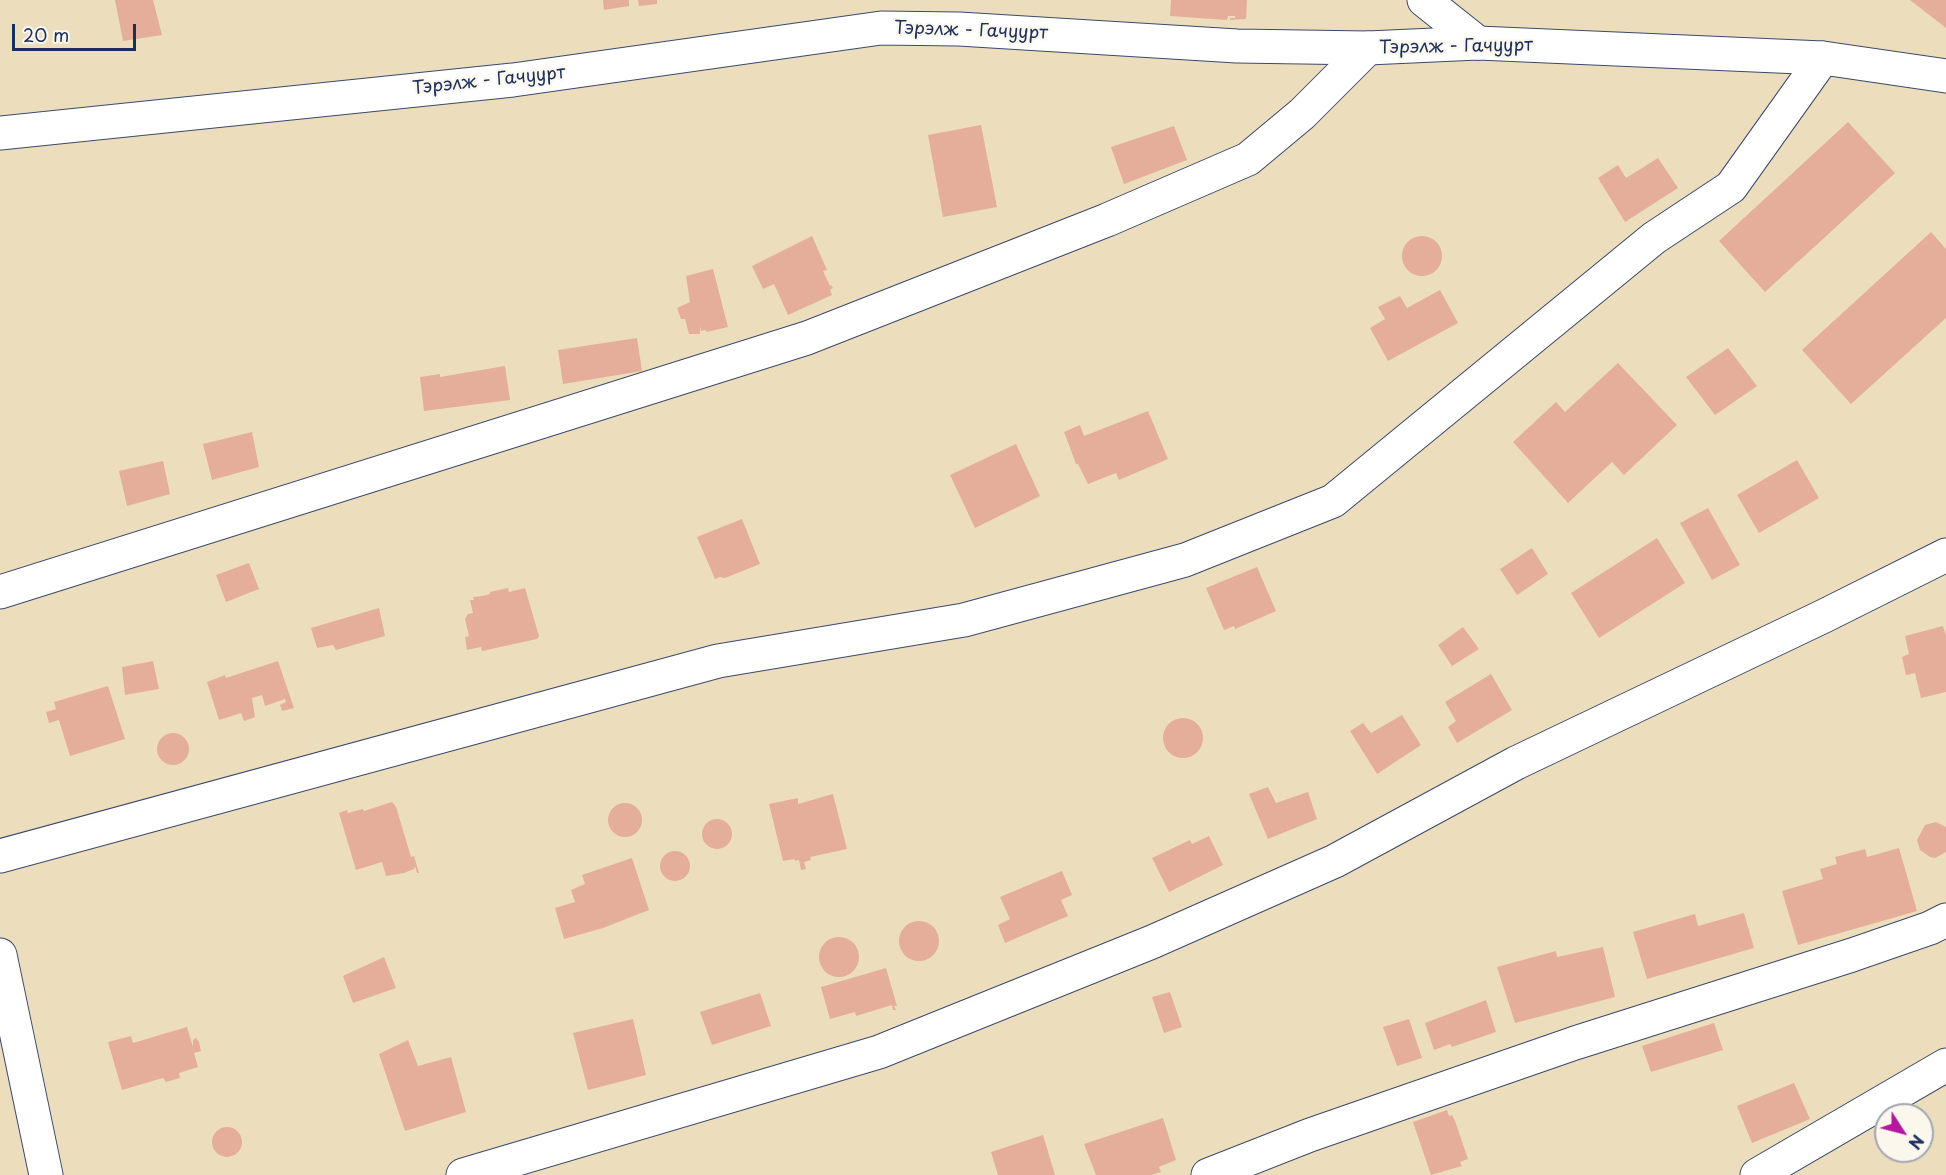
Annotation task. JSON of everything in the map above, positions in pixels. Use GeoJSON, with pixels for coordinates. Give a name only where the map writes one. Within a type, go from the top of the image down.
{"type":"FeatureCollection","features":[{"type":"Feature","properties":{"kind":"street"},"geometry":{"type":"LineString","coordinates":[[1424,0],[1478,43]]}},
{"type":"Feature","properties":{"kind":"street","name":"Тэрэлж - Гачуурт"},"geometry":{"type":"LineString","coordinates":[[0,133],[513,80],[881,28],[959,29],[1237,46],[1368,48],[1478,43],[1822,58],[1946,76]]}},
{"type":"Feature","properties":{"kind":"street"},"geometry":{"type":"LineString","coordinates":[[0,592],[807,338],[1107,220],[1248,159],[1302,114],[1368,48]]}},
{"type":"Feature","properties":{"kind":"street"},"geometry":{"type":"LineString","coordinates":[[0,856],[718,661],[964,620],[1185,560],[1333,501],[1654,238],[1731,187],[1822,58]]}},
{"type":"Feature","properties":{"kind":"street"},"geometry":{"type":"LineString","coordinates":[[463,1175],[879,1052],[1152,942],[1335,861],[1516,763],[1946,555]]}},
{"type":"Feature","properties":{"kind":"street"},"geometry":{"type":"LineString","coordinates":[[1208,1175],[1310,1135],[1575,1043],[1851,955],[1930,928],[1946,920]]}},
{"type":"Feature","properties":{"kind":"street"},"geometry":{"type":"LineString","coordinates":[[0,955],[46,1175]]}},
{"type":"Feature","properties":{"kind":"street"},"geometry":{"type":"LineString","coordinates":[[1757,1175],[1946,1065]]}},
{"type":"Feature","properties":{"kind":"building"},"geometry":{"type":"Polygon","coordinates":[[[115,0],[153,0],[162,35],[123,41],[115,0]]]}},
{"type":"Feature","properties":{"kind":"building"},"geometry":{"type":"Polygon","coordinates":[[[603,0],[629,0],[629,6],[604,10],[603,0]]]}},
{"type":"Feature","properties":{"kind":"building"},"geometry":{"type":"Polygon","coordinates":[[[638,0],[657,0],[657,4],[639,6],[638,0]]]}},
{"type":"Feature","properties":{"kind":"building"},"geometry":{"type":"Polygon","coordinates":[[[1171,0],[1247,0],[1246,19],[1230,20],[1235,16],[1228,16],[1227,20],[1170,16],[1171,0]]]}},
{"type":"Feature","properties":{"kind":"building"},"geometry":{"type":"Polygon","coordinates":[[[1910,0],[1946,0],[1946,28],[1910,0]]]}},
{"type":"Feature","properties":{"kind":"building"},"geometry":{"type":"Polygon","coordinates":[[[1848,122],[1895,173],[1765,292],[1719,241],[1848,122]]]}},
{"type":"Feature","properties":{"kind":"building"},"geometry":{"type":"Polygon","coordinates":[[[981,125],[997,207],[943,217],[928,135],[981,125]]]}},
{"type":"Feature","properties":{"kind":"building"},"geometry":{"type":"Polygon","coordinates":[[[1174,126],[1187,160],[1124,184],[1111,147],[1174,126]]]}},
{"type":"Feature","properties":{"kind":"building"},"geometry":{"type":"Polygon","coordinates":[[[1658,158],[1678,188],[1625,222],[1598,178],[1618,165],[1626,178],[1658,158]]]}},
{"type":"Feature","properties":{"kind":"building"},"geometry":{"type":"Polygon","coordinates":[[[1931,232],[1946,249],[1946,318],[1851,404],[1802,350],[1931,232]]]}},
{"type":"Feature","properties":{"kind":"building"},"geometry":{"type":"Polygon","coordinates":[[[812,236],[827,270],[823,271],[833,288],[830,290],[832,295],[788,315],[774,284],[763,289],[752,266],[812,236]]]}},
{"type":"Feature","properties":{"kind":"building"},"geometry":{"type":"Polygon","coordinates":[[[1422,236],[1430,237],[1436,242],[1441,248],[1441,264],[1436,270],[1430,275],[1422,276],[1414,275],[1408,270],[1403,264],[1402,256],[1403,248],[1408,242],[1414,237],[1422,236]]]}},
{"type":"Feature","properties":{"kind":"building"},"geometry":{"type":"Polygon","coordinates":[[[713,269],[728,327],[707,332],[701,331],[700,326],[700,334],[689,334],[685,319],[681,319],[677,308],[690,302],[686,276],[713,269]]]}},
{"type":"Feature","properties":{"kind":"building"},"geometry":{"type":"Polygon","coordinates":[[[1440,290],[1458,323],[1388,361],[1370,328],[1385,319],[1378,307],[1400,296],[1407,308],[1440,290]]]}},
{"type":"Feature","properties":{"kind":"building"},"geometry":{"type":"Polygon","coordinates":[[[637,338],[642,371],[563,384],[558,350],[637,338]]]}},
{"type":"Feature","properties":{"kind":"building"},"geometry":{"type":"Polygon","coordinates":[[[1728,348],[1757,386],[1715,415],[1686,377],[1728,348]]]}},
{"type":"Feature","properties":{"kind":"building"},"geometry":{"type":"Polygon","coordinates":[[[1618,363],[1677,425],[1624,475],[1612,462],[1568,503],[1513,442],[1556,402],[1565,412],[1618,363]]]}},
{"type":"Feature","properties":{"kind":"building"},"geometry":{"type":"Polygon","coordinates":[[[505,366],[510,400],[424,411],[420,377],[440,374],[440,377],[505,366]]]}},
{"type":"Feature","properties":{"kind":"building"},"geometry":{"type":"Polygon","coordinates":[[[1148,411],[1168,459],[1119,480],[1116,473],[1088,484],[1076,464],[1064,432],[1080,425],[1084,436],[1148,411]]]}},
{"type":"Feature","properties":{"kind":"building"},"geometry":{"type":"Polygon","coordinates":[[[252,432],[259,467],[212,480],[203,444],[252,432]]]}},
{"type":"Feature","properties":{"kind":"building"},"geometry":{"type":"Polygon","coordinates":[[[1016,444],[1040,496],[975,528],[950,475],[1016,444]]]}},
{"type":"Feature","properties":{"kind":"building"},"geometry":{"type":"Polygon","coordinates":[[[1797,460],[1819,498],[1759,533],[1737,495],[1797,460]]]}},
{"type":"Feature","properties":{"kind":"building"},"geometry":{"type":"Polygon","coordinates":[[[163,461],[170,494],[127,506],[119,471],[163,461]]]}},
{"type":"Feature","properties":{"kind":"building"},"geometry":{"type":"Polygon","coordinates":[[[1708,508],[1740,565],[1712,580],[1680,523],[1708,508]]]}},
{"type":"Feature","properties":{"kind":"building"},"geometry":{"type":"Polygon","coordinates":[[[742,519],[760,564],[725,578],[715,579],[697,537],[742,519]]]}},
{"type":"Feature","properties":{"kind":"building"},"geometry":{"type":"Polygon","coordinates":[[[1657,538],[1685,583],[1599,638],[1571,593],[1657,538]]]}},
{"type":"Feature","properties":{"kind":"building"},"geometry":{"type":"Polygon","coordinates":[[[1532,548],[1548,574],[1517,595],[1500,569],[1532,548]]]}},
{"type":"Feature","properties":{"kind":"building"},"geometry":{"type":"Polygon","coordinates":[[[249,563],[259,589],[226,602],[216,575],[249,563]]]}},
{"type":"Feature","properties":{"kind":"building"},"geometry":{"type":"Polygon","coordinates":[[[1257,567],[1276,611],[1235,629],[1234,626],[1224,630],[1206,588],[1257,567]]]}},
{"type":"Feature","properties":{"kind":"building"},"geometry":{"type":"Polygon","coordinates":[[[508,588],[509,592],[525,588],[539,636],[537,639],[482,651],[481,647],[467,650],[465,637],[469,636],[465,619],[468,614],[473,613],[470,600],[474,600],[473,597],[508,588]]]}},
{"type":"Feature","properties":{"kind":"building"},"geometry":{"type":"Polygon","coordinates":[[[379,608],[385,636],[336,650],[333,645],[317,648],[311,628],[379,608]]]}},
{"type":"Feature","properties":{"kind":"building"},"geometry":{"type":"Polygon","coordinates":[[[1943,626],[1946,636],[1946,692],[1921,698],[1915,673],[1906,675],[1902,657],[1909,654],[1905,636],[1943,626]]]}},
{"type":"Feature","properties":{"kind":"building"},"geometry":{"type":"Polygon","coordinates":[[[1463,627],[1479,649],[1452,666],[1438,645],[1463,627]]]}},
{"type":"Feature","properties":{"kind":"building"},"geometry":{"type":"Polygon","coordinates":[[[153,661],[159,689],[125,695],[122,667],[153,661]]]}},
{"type":"Feature","properties":{"kind":"building"},"geometry":{"type":"Polygon","coordinates":[[[278,661],[294,708],[282,711],[280,705],[286,702],[285,699],[265,706],[262,695],[252,698],[255,717],[244,721],[241,713],[219,720],[207,682],[278,661]]]}},
{"type":"Feature","properties":{"kind":"building"},"geometry":{"type":"Polygon","coordinates":[[[1491,674],[1512,710],[1457,743],[1448,727],[1456,721],[1445,702],[1491,674]]]}},
{"type":"Feature","properties":{"kind":"building"},"geometry":{"type":"Polygon","coordinates":[[[108,686],[125,739],[70,756],[59,720],[49,723],[46,712],[56,709],[54,702],[108,686]]]}},
{"type":"Feature","properties":{"kind":"building"},"geometry":{"type":"Polygon","coordinates":[[[1402,715],[1421,745],[1377,774],[1350,731],[1363,723],[1371,733],[1402,715]]]}},
{"type":"Feature","properties":{"kind":"building"},"geometry":{"type":"Polygon","coordinates":[[[1183,718],[1191,719],[1197,724],[1202,730],[1202,746],[1197,752],[1191,757],[1183,758],[1175,757],[1169,752],[1164,746],[1163,738],[1164,730],[1169,724],[1175,719],[1183,718]]]}},
{"type":"Feature","properties":{"kind":"building"},"geometry":{"type":"Polygon","coordinates":[[[173,733],[184,738],[189,749],[184,760],[173,765],[162,760],[157,749],[162,738],[173,733]]]}},
{"type":"Feature","properties":{"kind":"building"},"geometry":{"type":"Polygon","coordinates":[[[1268,787],[1276,803],[1308,792],[1317,819],[1268,839],[1249,794],[1268,787]]]}},
{"type":"Feature","properties":{"kind":"building"},"geometry":{"type":"Polygon","coordinates":[[[833,794],[847,849],[810,857],[811,860],[804,862],[806,869],[801,870],[799,860],[783,861],[769,804],[798,798],[798,804],[833,794]]]}},
{"type":"Feature","properties":{"kind":"building"},"geometry":{"type":"Polygon","coordinates":[[[392,802],[396,807],[411,857],[414,856],[419,873],[415,866],[414,869],[404,873],[386,876],[382,862],[356,870],[339,813],[347,810],[348,813],[363,809],[364,811],[392,802]]]}},
{"type":"Feature","properties":{"kind":"building"},"geometry":{"type":"Polygon","coordinates":[[[625,803],[637,808],[642,820],[637,832],[625,837],[613,832],[608,820],[613,808],[625,803]]]}},
{"type":"Feature","properties":{"kind":"building"},"geometry":{"type":"Polygon","coordinates":[[[717,819],[728,823],[732,834],[728,845],[717,849],[706,845],[702,834],[706,823],[717,819]]]}},
{"type":"Feature","properties":{"kind":"building"},"geometry":{"type":"Polygon","coordinates":[[[1936,822],[1946,827],[1946,852],[1935,858],[1920,850],[1917,840],[1925,825],[1936,822]]]}},
{"type":"Feature","properties":{"kind":"building"},"geometry":{"type":"Polygon","coordinates":[[[1209,836],[1223,865],[1169,892],[1152,858],[1190,840],[1192,844],[1209,836]]]}},
{"type":"Feature","properties":{"kind":"building"},"geometry":{"type":"Polygon","coordinates":[[[1899,848],[1917,911],[1798,945],[1782,891],[1823,879],[1820,869],[1837,864],[1835,857],[1865,849],[1867,857],[1899,848]]]}},
{"type":"Feature","properties":{"kind":"building"},"geometry":{"type":"Polygon","coordinates":[[[675,851],[686,855],[690,866],[686,877],[675,881],[664,877],[660,866],[664,855],[675,851]]]}},
{"type":"Feature","properties":{"kind":"building"},"geometry":{"type":"Polygon","coordinates":[[[632,858],[649,910],[603,928],[564,939],[555,908],[575,902],[571,890],[585,884],[582,875],[632,858]]]}},
{"type":"Feature","properties":{"kind":"building"},"geometry":{"type":"Polygon","coordinates":[[[1062,871],[1072,895],[1061,900],[1068,916],[1005,943],[998,925],[1010,919],[1000,897],[1062,871]]]}},
{"type":"Feature","properties":{"kind":"building"},"geometry":{"type":"Polygon","coordinates":[[[1744,913],[1754,948],[1647,979],[1633,932],[1695,914],[1698,926],[1744,913]]]}},
{"type":"Feature","properties":{"kind":"building"},"geometry":{"type":"Polygon","coordinates":[[[919,921],[927,922],[933,927],[938,933],[938,949],[933,955],[927,960],[919,961],[911,960],[905,955],[900,949],[899,941],[900,933],[905,927],[911,922],[919,921]]]}},
{"type":"Feature","properties":{"kind":"building"},"geometry":{"type":"Polygon","coordinates":[[[839,937],[847,938],[853,943],[858,949],[858,965],[853,971],[847,976],[839,977],[831,976],[825,971],[820,965],[819,957],[820,949],[825,943],[831,938],[839,937]]]}},
{"type":"Feature","properties":{"kind":"building"},"geometry":{"type":"Polygon","coordinates":[[[1603,947],[1615,997],[1515,1023],[1497,967],[1556,951],[1557,957],[1603,947]]]}},
{"type":"Feature","properties":{"kind":"building"},"geometry":{"type":"Polygon","coordinates":[[[384,957],[396,988],[353,1003],[343,976],[384,957]]]}},
{"type":"Feature","properties":{"kind":"building"},"geometry":{"type":"Polygon","coordinates":[[[886,968],[897,1006],[894,1006],[896,1010],[893,1010],[892,1005],[856,1016],[855,1012],[830,1019],[821,987],[886,968]]]}},
{"type":"Feature","properties":{"kind":"building"},"geometry":{"type":"Polygon","coordinates":[[[1170,992],[1182,1027],[1164,1033],[1152,997],[1170,992]]]}},
{"type":"Feature","properties":{"kind":"building"},"geometry":{"type":"Polygon","coordinates":[[[760,993],[771,1026],[712,1045],[700,1012],[760,993]]]}},
{"type":"Feature","properties":{"kind":"building"},"geometry":{"type":"Polygon","coordinates":[[[1486,1000],[1496,1032],[1452,1047],[1450,1044],[1434,1050],[1425,1023],[1486,1000]]]}},
{"type":"Feature","properties":{"kind":"building"},"geometry":{"type":"Polygon","coordinates":[[[633,1019],[646,1075],[588,1090],[573,1033],[633,1019]]]}},
{"type":"Feature","properties":{"kind":"building"},"geometry":{"type":"Polygon","coordinates":[[[1409,1019],[1422,1058],[1397,1066],[1383,1027],[1409,1019]]]}},
{"type":"Feature","properties":{"kind":"building"},"geometry":{"type":"Polygon","coordinates":[[[1714,1023],[1723,1050],[1651,1072],[1642,1046],[1714,1023]]]}},
{"type":"Feature","properties":{"kind":"building"},"geometry":{"type":"Polygon","coordinates":[[[187,1027],[193,1047],[193,1040],[196,1038],[199,1042],[201,1051],[194,1053],[198,1067],[179,1073],[180,1078],[166,1082],[163,1078],[122,1090],[108,1042],[131,1036],[133,1043],[187,1027]]]}},
{"type":"Feature","properties":{"kind":"building"},"geometry":{"type":"Polygon","coordinates":[[[408,1040],[418,1066],[451,1057],[466,1112],[405,1131],[379,1054],[408,1040]]]}},
{"type":"Feature","properties":{"kind":"building"},"geometry":{"type":"Polygon","coordinates":[[[1794,1083],[1810,1119],[1752,1143],[1737,1106],[1794,1083]]]}},
{"type":"Feature","properties":{"kind":"building"},"geometry":{"type":"Polygon","coordinates":[[[1447,1110],[1449,1116],[1452,1115],[1455,1121],[1468,1159],[1460,1162],[1462,1166],[1431,1175],[1413,1122],[1447,1110]]]}},
{"type":"Feature","properties":{"kind":"building"},"geometry":{"type":"Polygon","coordinates":[[[1163,1118],[1176,1160],[1159,1167],[1161,1172],[1151,1175],[1096,1175],[1084,1144],[1163,1118]]]}},
{"type":"Feature","properties":{"kind":"building"},"geometry":{"type":"Polygon","coordinates":[[[227,1127],[238,1131],[242,1142],[238,1153],[227,1157],[216,1153],[212,1142],[216,1131],[227,1127]]]}},
{"type":"Feature","properties":{"kind":"building"},"geometry":{"type":"Polygon","coordinates":[[[1043,1135],[1055,1175],[998,1175],[991,1152],[1043,1135]]]}}]}
